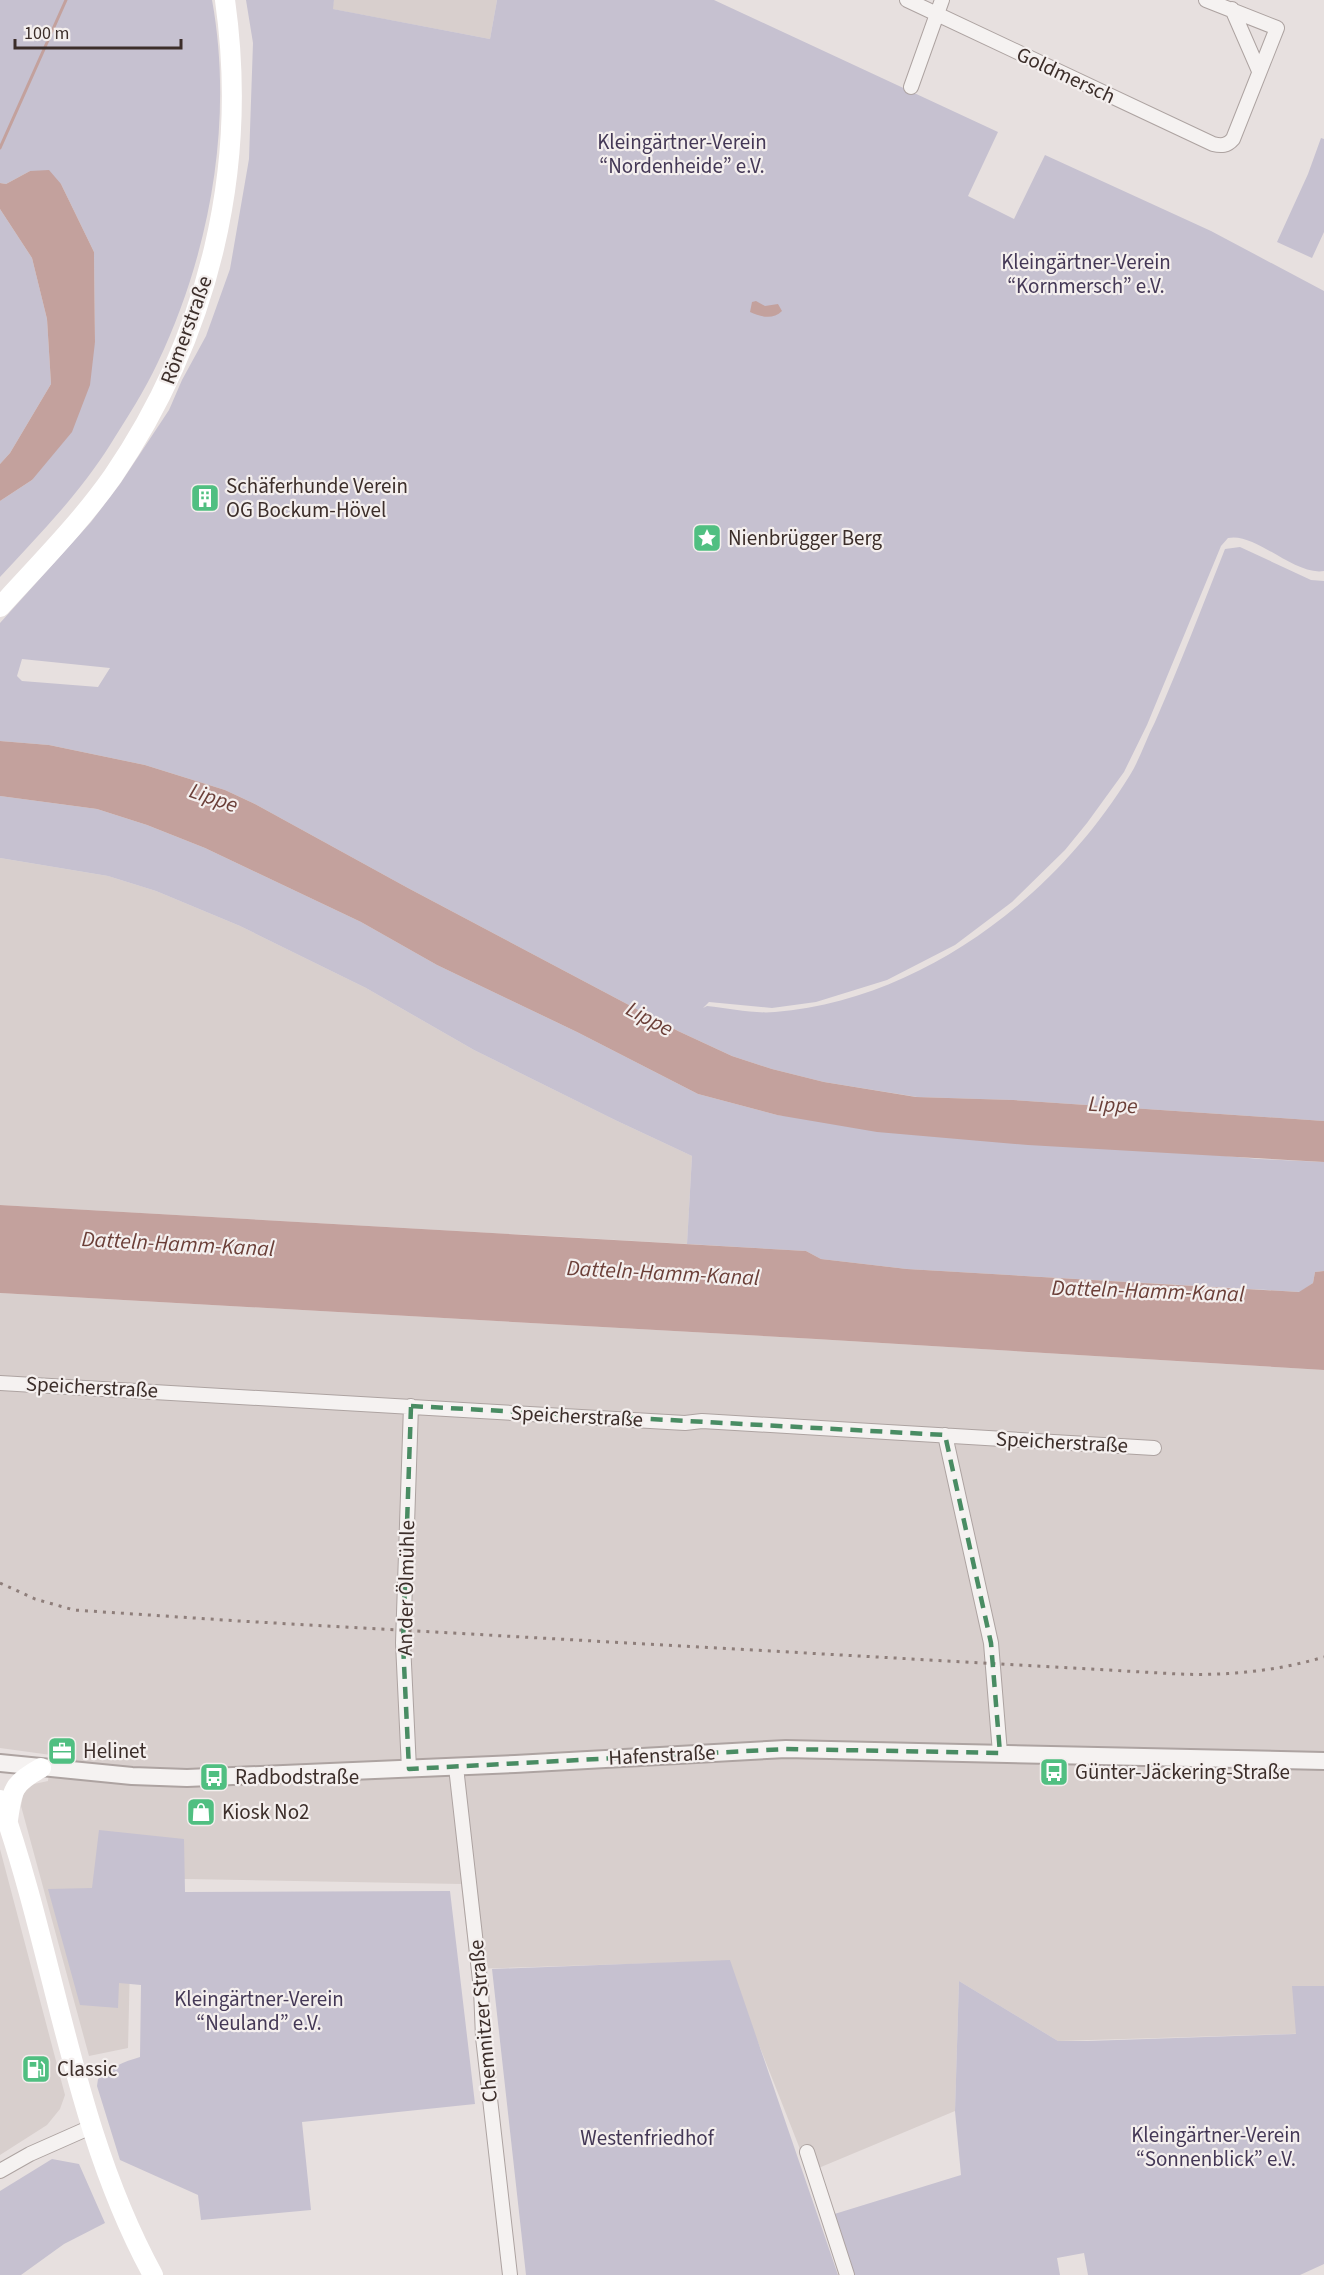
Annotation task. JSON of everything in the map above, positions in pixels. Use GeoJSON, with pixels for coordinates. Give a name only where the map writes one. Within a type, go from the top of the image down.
{"type":"FeatureCollection","features":[{"type":"Feature","properties":{"kind":"main road","name":"Römerstraße"},"geometry":{"type":"LineString","coordinates":[[0,607],[87,511],[118,468],[157,405],[197,309],[218,235],[229,163],[233,83],[225,0]]}},
{"type":"Feature","properties":{"kind":"main road"},"geometry":{"type":"LineString","coordinates":[[8,1822],[13,1790],[26,1776],[41,1768]]}},
{"type":"Feature","properties":{"kind":"main road"},"geometry":{"type":"LineString","coordinates":[[0,1800],[8,1822],[91,2127],[115,2192],[153,2275]]}},
{"type":"Feature","properties":{"kind":"street","name":"Goldmersch"},"geometry":{"type":"LineString","coordinates":[[907,0],[1213,144],[1226,145],[1233,139],[1260,71]]}},
{"type":"Feature","properties":{"kind":"street"},"geometry":{"type":"LineString","coordinates":[[911,87],[942,0]]}},
{"type":"Feature","properties":{"kind":"street"},"geometry":{"type":"LineString","coordinates":[[1206,0],[1277,28],[1260,71]]}},
{"type":"Feature","properties":{"kind":"street"},"geometry":{"type":"LineString","coordinates":[[1232,9],[1260,71]]}},
{"type":"Feature","properties":{"kind":"street","name":"Speicherstraße"},"geometry":{"type":"LineString","coordinates":[[0,1383],[1154,1448]]}},
{"type":"Feature","properties":{"kind":"street","name":"An der Ölmühle"},"geometry":{"type":"LineString","coordinates":[[409,1769],[403,1643],[411,1406]]}},
{"type":"Feature","properties":{"kind":"street"},"geometry":{"type":"LineString","coordinates":[[945,1435],[991,1643],[1000,1753]]}},
{"type":"Feature","properties":{"kind":"street","name":"Hafenstraße"},"geometry":{"type":"LineString","coordinates":[[0,1763],[132,1776],[187,1778],[456,1767],[786,1749],[1324,1761]]}},
{"type":"Feature","properties":{"kind":"street","name":"Chemnitzer Straße"},"geometry":{"type":"LineString","coordinates":[[456,1767],[510,2275]]}},
{"type":"Feature","properties":{"kind":"street"},"geometry":{"type":"LineString","coordinates":[[0,2171],[30,2154],[91,2127]]}},
{"type":"Feature","properties":{"kind":"street"},"geometry":{"type":"LineString","coordinates":[[807,2152],[847,2275]]}},
{"type":"Feature","properties":{"kind":"highlighted area"},"geometry":{"type":"Polygon","coordinates":[[[411,1406],[945,1435],[991,1643],[1000,1753],[786,1749],[409,1769],[403,1643],[411,1406]]]}},
{"type":"Feature","properties":{"kind":"shaded area"},"geometry":{"type":"Polygon","coordinates":[[[334,0],[497,0],[490,39],[332,9],[334,0]]]}},
{"type":"Feature","properties":{"kind":"shaded area"},"geometry":{"type":"Polygon","coordinates":[[[0,858],[108,876],[156,891],[240,926],[366,988],[474,1050],[692,1156],[687,1244],[0,1205],[0,858]]]}},
{"type":"Feature","properties":{"kind":"shaded area"},"geometry":{"type":"Polygon","coordinates":[[[0,1293],[1324,1370],[1324,2033],[1058,2041],[959,1981],[955,2111],[809,2172],[726,1961],[471,1969],[461,1884],[132,1878],[128,2048],[89,2056],[21,1806],[27,1789],[34,1784],[48,1781],[51,1755],[0,1748],[0,1293]]]}},
{"type":"Feature","properties":{"kind":"shaded area"},"geometry":{"type":"Polygon","coordinates":[[[0,1849],[65,2095],[60,2109],[47,2125],[0,2155],[0,1849]]]}},
{"type":"Feature","properties":{"kind":"green space"},"geometry":{"type":"Polygon","coordinates":[[[0,0],[212,0],[218,46],[220,92],[213,185],[204,231],[176,320],[158,362],[129,414],[86,480],[0,577],[0,501],[32,480],[95,342],[94,252],[61,184],[30,171],[6,184],[0,183],[0,0]]]}},
{"type":"Feature","properties":{"kind":"green space"},"geometry":{"type":"Polygon","coordinates":[[[246,0],[334,0],[333,9],[490,39],[497,0],[714,0],[998,132],[968,196],[1014,219],[1045,155],[1211,231],[1324,291],[1324,571],[1312,571],[1300,567],[1251,541],[1228,538],[1221,546],[1147,725],[1124,772],[1065,850],[1012,902],[955,945],[887,980],[816,1002],[772,1008],[709,1002],[703,1008],[707,1006],[750,1012],[775,1012],[829,1003],[882,987],[932,964],[979,935],[1023,901],[1063,862],[1099,820],[1130,775],[1164,701],[1225,549],[1240,547],[1311,580],[1324,581],[1324,1121],[1013,1100],[917,1097],[824,1082],[772,1069],[732,1056],[678,1031],[225,790],[145,765],[49,745],[0,741],[0,623],[91,522],[120,484],[169,410],[206,336],[230,269],[249,159],[253,43],[246,0]],[[22,659],[17,676],[22,681],[98,687],[110,668],[22,659]]]}},
{"type":"Feature","properties":{"kind":"green space"},"geometry":{"type":"Polygon","coordinates":[[[1321,138],[1324,139],[1324,232],[1312,258],[1277,242],[1308,174],[1321,138]]]}},
{"type":"Feature","properties":{"kind":"green space"},"geometry":{"type":"Polygon","coordinates":[[[0,209],[32,258],[47,319],[51,384],[10,453],[0,464],[0,209]]]}},
{"type":"Feature","properties":{"kind":"green space"},"geometry":{"type":"Polygon","coordinates":[[[0,796],[97,809],[147,825],[205,848],[361,922],[437,965],[577,1032],[698,1094],[777,1115],[1259,1159],[1324,1162],[1324,1271],[1315,1272],[1313,1283],[1300,1292],[907,1269],[821,1259],[806,1251],[687,1244],[692,1156],[474,1050],[366,988],[240,926],[156,891],[108,876],[0,858],[0,796]]]}},
{"type":"Feature","properties":{"kind":"green space","name":"Kleingärtner-Verein “Neuland” e.V."},"geometry":{"type":"Polygon","coordinates":[[[99,1830],[184,1839],[185,1892],[450,1891],[475,2104],[302,2122],[311,2210],[201,2220],[198,2195],[120,2160],[97,2086],[98,2079],[108,2071],[140,2057],[141,1985],[119,1983],[118,2008],[80,2005],[48,1889],[92,1888],[99,1830]]]}},
{"type":"Feature","properties":{"kind":"green space","name":"Westenfriedhof"},"geometry":{"type":"Polygon","coordinates":[[[730,1960],[838,2275],[526,2275],[492,1969],[730,1960]]]}},
{"type":"Feature","properties":{"kind":"green space","name":"Kleingärtner-Verein “Sonnenblick” e.V."},"geometry":{"type":"Polygon","coordinates":[[[959,1981],[1058,2041],[1296,2034],[1292,1986],[1324,1986],[1324,2264],[1300,2275],[1088,2275],[1084,2253],[1057,2258],[1060,2275],[849,2275],[828,2216],[961,2175],[955,2111],[959,1981]]]}},
{"type":"Feature","properties":{"kind":"green space"},"geometry":{"type":"Polygon","coordinates":[[[52,2159],[79,2164],[105,2223],[64,2244],[21,2275],[0,2275],[0,2191],[52,2159]]]}},
{"type":"Feature","properties":{"kind":"water"},"geometry":{"type":"Polygon","coordinates":[[[49,170],[61,184],[94,252],[95,342],[90,385],[72,432],[32,480],[0,501],[0,464],[10,453],[51,384],[47,319],[32,258],[0,209],[0,183],[6,184],[30,171],[49,170]]]}},
{"type":"Feature","properties":{"kind":"water"},"geometry":{"type":"Polygon","coordinates":[[[756,301],[765,306],[778,304],[782,311],[771,317],[754,314],[750,312],[752,302],[756,301]]]}},
{"type":"Feature","properties":{"kind":"water","name":"Lippe"},"geometry":{"type":"Polygon","coordinates":[[[0,741],[49,745],[145,765],[225,790],[678,1031],[732,1056],[772,1069],[824,1082],[916,1097],[1013,1100],[1324,1121],[1324,1162],[1028,1145],[877,1132],[777,1115],[698,1094],[577,1032],[437,965],[361,922],[205,848],[147,825],[97,809],[0,796],[0,741]]]}},
{"type":"Feature","properties":{"kind":"water","name":"Datteln-Hamm-Kanal"},"geometry":{"type":"Polygon","coordinates":[[[0,1205],[806,1251],[821,1259],[907,1269],[1299,1292],[1313,1283],[1315,1272],[1324,1271],[1324,1370],[0,1293],[0,1205]]]}},
{"type":"Feature","properties":{"kind":"waterway"},"geometry":{"type":"LineString","coordinates":[[0,148],[66,0]]}},
{"type":"Feature","properties":{"kind":"railway"},"geometry":{"type":"LineString","coordinates":[[0,1583],[35,1599],[74,1610],[1178,1674],[1252,1672],[1324,1657]]}},
{"type":"Feature","properties":{"kind":"place","name":"Schäferhunde Verein OG Bockum-Hövel"},"geometry":{"type":"Point","coordinates":[205,498]}},
{"type":"Feature","properties":{"kind":"place","name":"Nienbrügger Berg"},"geometry":{"type":"Point","coordinates":[707,538]}},
{"type":"Feature","properties":{"kind":"place","name":"Helinet"},"geometry":{"type":"Point","coordinates":[62,1751]}},
{"type":"Feature","properties":{"kind":"place","name":"Günter-Jäckering-Straße"},"geometry":{"type":"Point","coordinates":[1054,1772]}},
{"type":"Feature","properties":{"kind":"place","name":"Radbodstraße"},"geometry":{"type":"Point","coordinates":[214,1777]}},
{"type":"Feature","properties":{"kind":"place","name":"Kiosk No2"},"geometry":{"type":"Point","coordinates":[201,1812]}},
{"type":"Feature","properties":{"kind":"place","name":"Classic"},"geometry":{"type":"Point","coordinates":[36,2069]}},
{"type":"Feature","properties":{"kind":"park label","name":"Kleingärtner-Verein “Nordenheide” e.V."},"geometry":{"type":"Point","coordinates":[682,154]}},
{"type":"Feature","properties":{"kind":"park label","name":"Kleingärtner-Verein “Kornmersch” e.V."},"geometry":{"type":"Point","coordinates":[1086,274]}}]}
